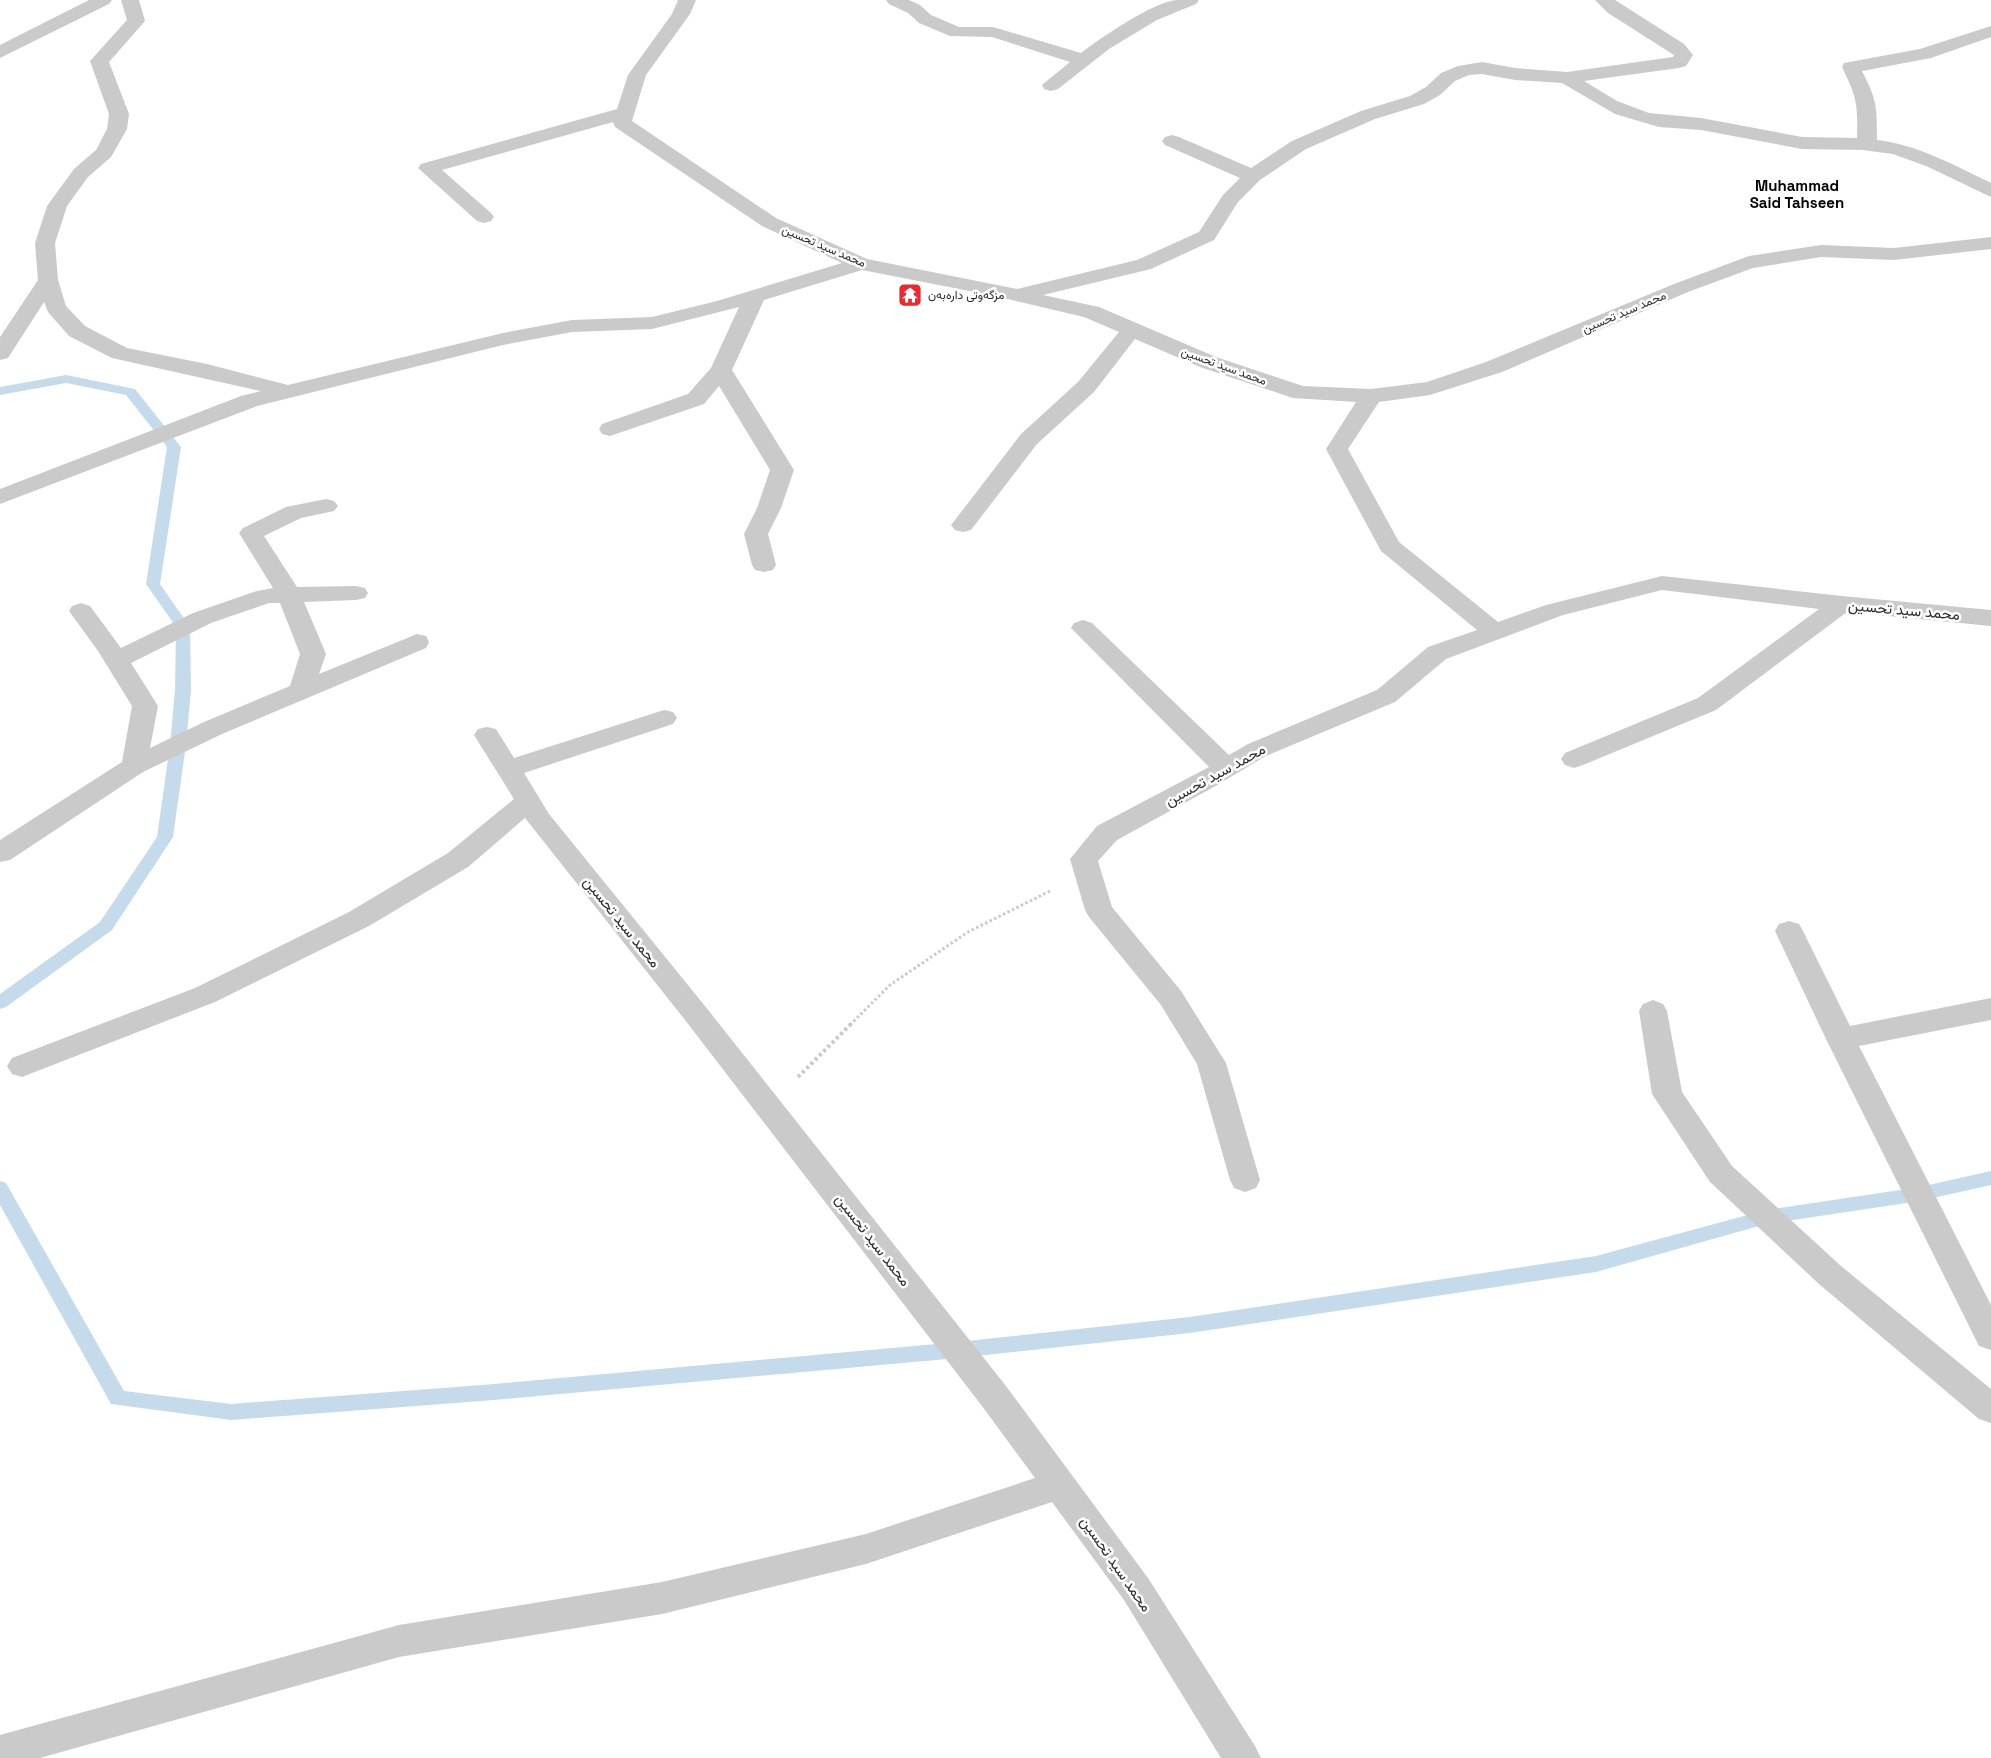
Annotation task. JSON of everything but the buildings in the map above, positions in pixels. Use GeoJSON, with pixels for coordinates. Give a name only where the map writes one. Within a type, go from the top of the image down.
{"type":"FeatureCollection","features":[{"type":"Feature","properties":{"kind":"street"},"geometry":{"type":"LineString","coordinates":[[0,52],[102,0]]}},
{"type":"Feature","properties":{"kind":"street"},"geometry":{"type":"LineString","coordinates":[[130,0],[136,21],[99,61],[120,114],[117,129],[104,153],[81,173],[58,206],[45,243],[48,280],[56,307],[77,332],[120,353],[207,371],[288,391]]}},
{"type":"Feature","properties":{"kind":"street"},"geometry":{"type":"LineString","coordinates":[[484,216],[428,168],[626,112],[637,75],[681,14],[687,0]]}},
{"type":"Feature","properties":{"kind":"street"},"geometry":{"type":"LineString","coordinates":[[895,0],[914,9],[925,19],[956,32],[993,32],[1084,60]]}},
{"type":"Feature","properties":{"kind":"street"},"geometry":{"type":"LineString","coordinates":[[1051,85],[1103,45],[1151,16],[1190,0]]}},
{"type":"Feature","properties":{"kind":"street"},"geometry":{"type":"LineString","coordinates":[[1015,294],[1144,265],[1207,236],[1230,199],[1253,176],[1299,145],[1368,116],[1417,100],[1433,91],[1448,77],[1465,70],[1482,68],[1515,74],[1567,78],[1679,62],[1684,55],[1678,48],[1614,9],[1604,0]]}},
{"type":"Feature","properties":{"kind":"street"},"geometry":{"type":"LineString","coordinates":[[1867,143],[1867,105],[1864,93],[1851,67],[1924,54],[1991,31]]}},
{"type":"Feature","properties":{"kind":"street"},"geometry":{"type":"LineString","coordinates":[[1567,78],[1603,102],[1633,115],[1658,121],[1699,124],[1756,136],[1804,143],[1867,143],[1898,150],[1946,168],[1991,191]]}},
{"type":"Feature","properties":{"kind":"street","name":"محمد سید تحسین"},"geometry":{"type":"LineString","coordinates":[[626,112],[622,123],[768,222],[861,264],[1015,294],[1092,312],[1208,362],[1301,393],[1371,396],[1430,388],[1494,367],[1681,288],[1749,262],[1821,251],[1894,254],[1991,243]]}},
{"type":"Feature","properties":{"kind":"street"},"geometry":{"type":"LineString","coordinates":[[1172,141],[1253,176]]}},
{"type":"Feature","properties":{"kind":"street"},"geometry":{"type":"LineString","coordinates":[[1954,247],[1991,227]]}},
{"type":"Feature","properties":{"kind":"street"},"geometry":{"type":"LineString","coordinates":[[0,498],[249,401],[503,339],[572,326],[652,323],[754,296],[861,264]]}},
{"type":"Feature","properties":{"kind":"street"},"geometry":{"type":"LineString","coordinates":[[0,353],[48,280]]}},
{"type":"Feature","properties":{"kind":"street"},"geometry":{"type":"LineString","coordinates":[[610,429],[696,399],[721,370],[754,296]]}},
{"type":"Feature","properties":{"kind":"street"},"geometry":{"type":"LineString","coordinates":[[963,524],[1029,439],[1086,387],[1132,329]]}},
{"type":"Feature","properties":{"kind":"street"},"geometry":{"type":"LineString","coordinates":[[721,370],[782,470],[769,508],[756,534],[764,565]]}},
{"type":"Feature","properties":{"kind":"street"},"geometry":{"type":"LineString","coordinates":[[1371,396],[1337,449],[1389,546],[1495,632]]}},
{"type":"Feature","properties":{"kind":"street"},"geometry":{"type":"LineString","coordinates":[[301,691],[313,654],[289,595],[251,534],[294,512],[326,506]]}},
{"type":"Feature","properties":{"kind":"street","name":"محمد سید تحسین"},"geometry":{"type":"LineString","coordinates":[[1245,1180],[1211,1063],[1171,998],[1098,910],[1084,859],[1107,834],[1257,750],[1386,696],[1436,653],[1555,610],[1662,582],[1842,604],[1991,618]]}},
{"type":"Feature","properties":{"kind":"street"},"geometry":{"type":"LineString","coordinates":[[116,660],[202,618],[266,596],[356,593]]}},
{"type":"Feature","properties":{"kind":"street"},"geometry":{"type":"LineString","coordinates":[[1574,759],[1708,704],[1842,604]]}},
{"type":"Feature","properties":{"kind":"street"},"geometry":{"type":"LineString","coordinates":[[80,611],[116,660],[145,706],[134,766]]}},
{"type":"Feature","properties":{"kind":"street"},"geometry":{"type":"LineString","coordinates":[[1083,628],[1226,768]]}},
{"type":"Feature","properties":{"kind":"street"},"geometry":{"type":"LineString","coordinates":[[0,853],[134,766],[213,728],[417,642]]}},
{"type":"Feature","properties":{"kind":"street"},"geometry":{"type":"LineString","coordinates":[[508,769],[664,718]]}},
{"type":"Feature","properties":{"kind":"street","name":"محمد سید تحسین"},"geometry":{"type":"LineString","coordinates":[[487,735],[540,820],[994,1396],[1136,1589],[1242,1758]]}},
{"type":"Feature","properties":{"kind":"street"},"geometry":{"type":"LineString","coordinates":[[22,1066],[205,995],[359,919],[458,860],[528,800]]}},
{"type":"Feature","properties":{"kind":"street"},"geometry":{"type":"LineString","coordinates":[[1789,931],[1841,1039],[1991,1337]]}},
{"type":"Feature","properties":{"kind":"street"},"geometry":{"type":"LineString","coordinates":[[1841,1039],[1991,1009]]}},
{"type":"Feature","properties":{"kind":"street"},"geometry":{"type":"LineString","coordinates":[[1653,1011],[1667,1094],[1720,1174],[1830,1275],[1991,1409]]}},
{"type":"Feature","properties":{"kind":"street"},"geometry":{"type":"LineString","coordinates":[[0,1752],[399,1641],[662,1598],[866,1549],[1059,1485]]}},
{"type":"Feature","properties":{"kind":"path"},"geometry":{"type":"LineString","coordinates":[[768,1107],[890,985],[968,932],[1036,897],[1089,875]]}},
{"type":"Feature","properties":{"kind":"waterway"},"geometry":{"type":"LineString","coordinates":[[0,391],[66,379],[130,392],[174,447],[153,584],[183,627],[183,690],[178,745],[165,837],[106,926],[0,1003]]}},
{"type":"Feature","properties":{"kind":"waterway"},"geometry":{"type":"LineString","coordinates":[[0,1188],[118,1398],[231,1412],[482,1393],[958,1350],[1190,1325],[1596,1264],[1766,1217],[1920,1194],[1991,1178]]}},
{"type":"Feature","properties":{"kind":"place","name":"مزگەوتی دارەبەن"},"geometry":{"type":"Point","coordinates":[910,295]}},
{"type":"Feature","properties":{"kind":"district","name":"Muhammad Said Tahseen"},"geometry":{"type":"Point","coordinates":[1797,194]}}]}
